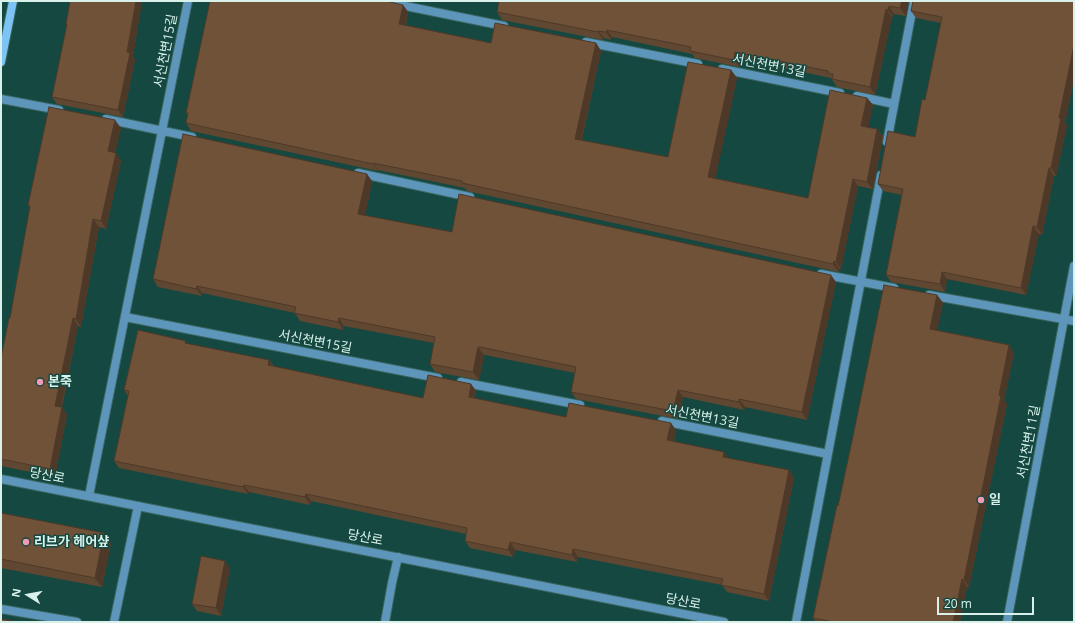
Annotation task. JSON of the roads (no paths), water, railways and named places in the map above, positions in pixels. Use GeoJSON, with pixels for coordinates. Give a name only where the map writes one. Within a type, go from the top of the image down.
{"type":"FeatureCollection","features":[{"type":"Feature","properties":{"kind":"street"},"geometry":{"type":"LineString","coordinates":[[1,62],[3,43],[13,1]]}},
{"type":"Feature","properties":{"kind":"street","name":"서신천변15길"},"geometry":{"type":"LineString","coordinates":[[89,496],[188,1]]}},
{"type":"Feature","properties":{"kind":"street"},"geometry":{"type":"LineString","coordinates":[[382,1],[513,27]]}},
{"type":"Feature","properties":{"kind":"street"},"geometry":{"type":"LineString","coordinates":[[885,150],[914,1]]}},
{"type":"Feature","properties":{"kind":"street","name":"서신천변13길"},"geometry":{"type":"LineString","coordinates":[[575,40],[894,104]]}},
{"type":"Feature","properties":{"kind":"street"},"geometry":{"type":"LineString","coordinates":[[1,99],[70,112]]}},
{"type":"Feature","properties":{"kind":"street"},"geometry":{"type":"LineString","coordinates":[[101,118],[201,138]]}},
{"type":"Feature","properties":{"kind":"street"},"geometry":{"type":"LineString","coordinates":[[796,622],[882,166]]}},
{"type":"Feature","properties":{"kind":"street"},"geometry":{"type":"LineString","coordinates":[[348,171],[480,199]]}},
{"type":"Feature","properties":{"kind":"street","name":"서신천변11길"},"geometry":{"type":"LineString","coordinates":[[1007,622],[1074,266]]}},
{"type":"Feature","properties":{"kind":"street"},"geometry":{"type":"LineString","coordinates":[[814,272],[899,289]]}},
{"type":"Feature","properties":{"kind":"street"},"geometry":{"type":"LineString","coordinates":[[923,294],[1074,321]]}},
{"type":"Feature","properties":{"kind":"street","name":"서신천변15길"},"geometry":{"type":"LineString","coordinates":[[125,317],[587,407]]}},
{"type":"Feature","properties":{"kind":"street","name":"서신천변13길"},"geometry":{"type":"LineString","coordinates":[[657,420],[828,454]]}},
{"type":"Feature","properties":{"kind":"street","name":"당산로"},"geometry":{"type":"LineString","coordinates":[[1,479],[724,622]]}},
{"type":"Feature","properties":{"kind":"street"},"geometry":{"type":"LineString","coordinates":[[114,622],[138,506]]}},
{"type":"Feature","properties":{"kind":"street"},"geometry":{"type":"LineString","coordinates":[[385,622],[398,557]]}},
{"type":"Feature","properties":{"kind":"street"},"geometry":{"type":"LineString","coordinates":[[1,609],[77,622]]}},
{"type":"Feature","properties":{"kind":"place","name":"본죽"},"geometry":{"type":"Point","coordinates":[40,382]}},
{"type":"Feature","properties":{"kind":"place","name":"일"},"geometry":{"type":"Point","coordinates":[981,500]}},
{"type":"Feature","properties":{"kind":"place","name":"리브가 헤어샾"},"geometry":{"type":"Point","coordinates":[26,542]}}]}
